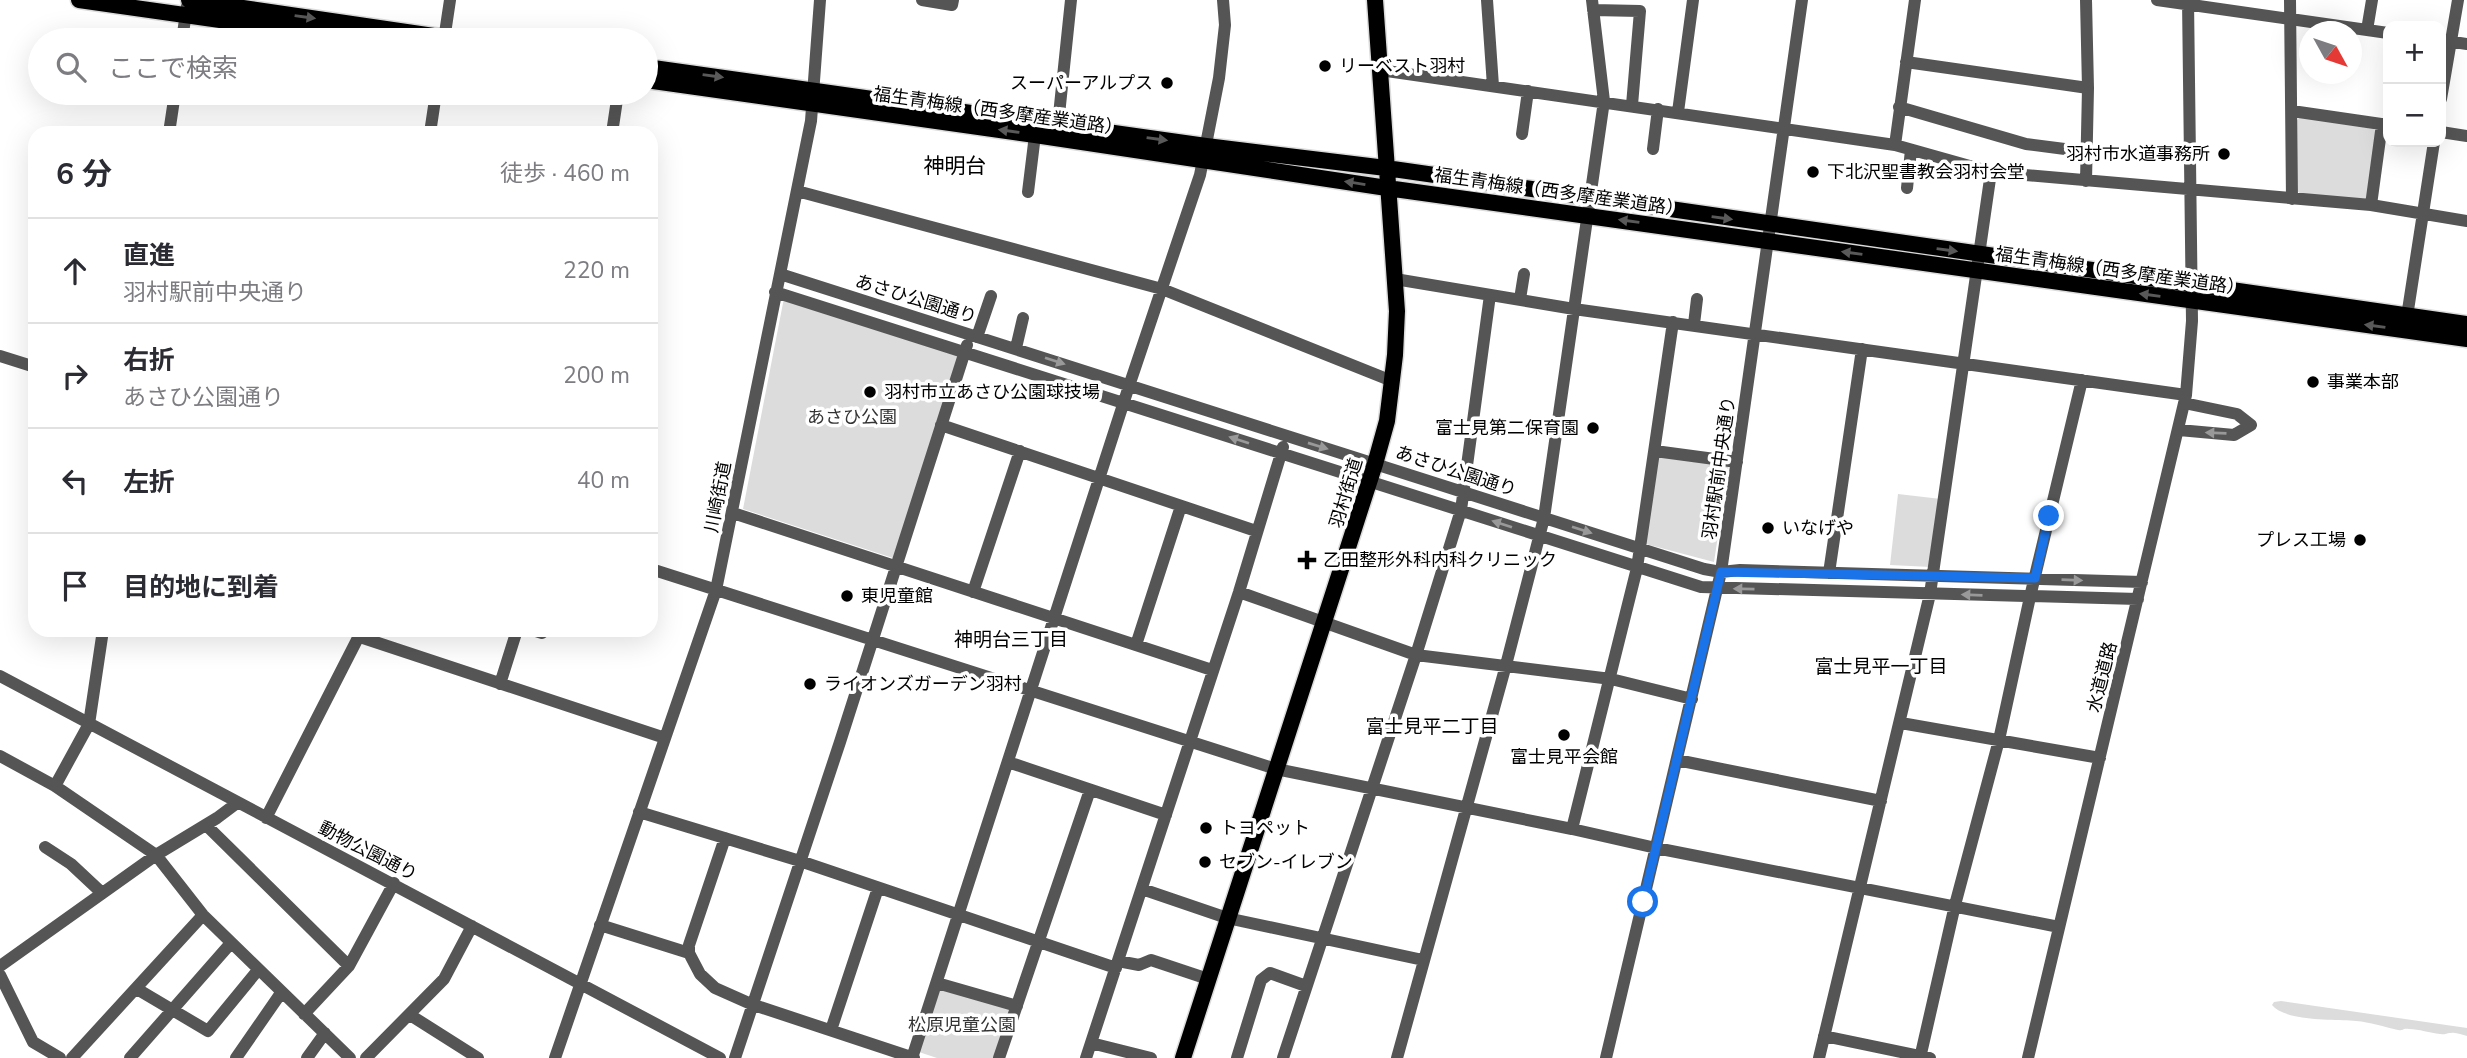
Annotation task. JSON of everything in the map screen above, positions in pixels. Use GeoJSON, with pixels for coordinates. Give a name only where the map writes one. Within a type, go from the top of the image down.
{"type":"FeatureCollection","features":[{"type":"Feature","properties":{"kind":"main road"},"geometry":{"type":"LineString","coordinates":[[79,0],[187,5],[365,28]]}},
{"type":"Feature","properties":{"kind":"main road","name":"羽村街道"},"geometry":{"type":"LineString","coordinates":[[1183,1058],[1325,622],[1387,421],[1397,311],[1375,0]]}},
{"type":"Feature","properties":{"kind":"main road"},"geometry":{"type":"LineString","coordinates":[[187,5],[301,28]]}},
{"type":"Feature","properties":{"kind":"main road","name":"福生青梅線（西多摩産業道路）"},"geometry":{"type":"LineString","coordinates":[[658,69],[1035,135],[1058,131]]}},
{"type":"Feature","properties":{"kind":"main road","name":"福生青梅線（西多摩産業道路）"},"geometry":{"type":"LineString","coordinates":[[658,81],[814,97],[1058,131],[1205,153],[1388,188],[1771,224],[1979,262],[2406,323],[2467,339]]}},
{"type":"Feature","properties":{"kind":"main road","name":"福生青梅線（西多摩産業道路）"},"geometry":{"type":"LineString","coordinates":[[1205,153],[1386,168],[1769,241],[1979,262]]}},
{"type":"Feature","properties":{"kind":"main road","name":"福生青梅線（西多摩産業道路）"},"geometry":{"type":"LineString","coordinates":[[2406,323],[2467,324]]}},
{"type":"Feature","properties":{"kind":"street"},"geometry":{"type":"LineString","coordinates":[[450,0],[450,28]]}},
{"type":"Feature","properties":{"kind":"street","name":"川崎街道"},"geometry":{"type":"LineString","coordinates":[[555,1058],[716,590],[814,97],[820,0]]}},
{"type":"Feature","properties":{"kind":"street"},"geometry":{"type":"LineString","coordinates":[[922,0],[952,5],[953,0]]}},
{"type":"Feature","properties":{"kind":"street"},"geometry":{"type":"LineString","coordinates":[[1058,131],[1071,0]]}},
{"type":"Feature","properties":{"kind":"street"},"geometry":{"type":"LineString","coordinates":[[725,838],[690,945],[689,953],[700,974],[715,988],[751,1004],[913,1058],[1205,153],[1226,25],[1223,0]]}},
{"type":"Feature","properties":{"kind":"street"},"geometry":{"type":"LineString","coordinates":[[1487,0],[1493,86]]}},
{"type":"Feature","properties":{"kind":"street"},"geometry":{"type":"LineString","coordinates":[[1678,111],[1693,0]]}},
{"type":"Feature","properties":{"kind":"street","name":"羽村駅前中央通り"},"geometry":{"type":"LineString","coordinates":[[1606,1058],[1721,572],[1802,0]]}},
{"type":"Feature","properties":{"kind":"street"},"geometry":{"type":"LineString","coordinates":[[1895,145],[1915,0]]}},
{"type":"Feature","properties":{"kind":"street"},"geometry":{"type":"LineString","coordinates":[[2086,0],[2086,181]]}},
{"type":"Feature","properties":{"kind":"street"},"geometry":{"type":"LineString","coordinates":[[2158,0],[2188,2],[2290,20],[2383,32]]}},
{"type":"Feature","properties":{"kind":"street"},"geometry":{"type":"LineString","coordinates":[[2290,0],[2292,199]]}},
{"type":"Feature","properties":{"kind":"street"},"geometry":{"type":"LineString","coordinates":[[2367,30],[2372,0]]}},
{"type":"Feature","properties":{"kind":"street"},"geometry":{"type":"LineString","coordinates":[[2446,38],[2458,0]]}},
{"type":"Feature","properties":{"kind":"street","name":"水道道路"},"geometry":{"type":"LineString","coordinates":[[2028,1058],[2185,399],[2191,352],[2188,2]]}},
{"type":"Feature","properties":{"kind":"street"},"geometry":{"type":"LineString","coordinates":[[184,28],[187,5]]}},
{"type":"Feature","properties":{"kind":"street"},"geometry":{"type":"LineString","coordinates":[[1397,1058],[1544,518],[1604,101],[1593,5],[1640,10],[1632,105]]}},
{"type":"Feature","properties":{"kind":"street"},"geometry":{"type":"LineString","coordinates":[[2446,41],[2467,44]]}},
{"type":"Feature","properties":{"kind":"street"},"geometry":{"type":"LineString","coordinates":[[1906,62],[2088,88]]}},
{"type":"Feature","properties":{"kind":"street"},"geometry":{"type":"LineString","coordinates":[[1380,70],[1678,111],[1895,145],[1991,172],[2371,205],[2467,221]]}},
{"type":"Feature","properties":{"kind":"street"},"geometry":{"type":"LineString","coordinates":[[1522,134],[1528,91]]}},
{"type":"Feature","properties":{"kind":"street"},"geometry":{"type":"LineString","coordinates":[[170,126],[173,105]]}},
{"type":"Feature","properties":{"kind":"street"},"geometry":{"type":"LineString","coordinates":[[431,126],[434,105]]}},
{"type":"Feature","properties":{"kind":"street"},"geometry":{"type":"LineString","coordinates":[[613,126],[616,105]]}},
{"type":"Feature","properties":{"kind":"street"},"geometry":{"type":"LineString","coordinates":[[1899,107],[2026,144],[2088,152]]}},
{"type":"Feature","properties":{"kind":"street"},"geometry":{"type":"LineString","coordinates":[[1653,149],[1658,109]]}},
{"type":"Feature","properties":{"kind":"street"},"geometry":{"type":"LineString","coordinates":[[2292,111],[2383,124]]}},
{"type":"Feature","properties":{"kind":"street"},"geometry":{"type":"LineString","coordinates":[[2446,133],[2467,136]]}},
{"type":"Feature","properties":{"kind":"street"},"geometry":{"type":"LineString","coordinates":[[1028,192],[1035,135]]}},
{"type":"Feature","properties":{"kind":"street"},"geometry":{"type":"LineString","coordinates":[[2371,205],[2383,136]]}},
{"type":"Feature","properties":{"kind":"street"},"geometry":{"type":"LineString","coordinates":[[2406,323],[2433,147]]}},
{"type":"Feature","properties":{"kind":"street"},"geometry":{"type":"LineString","coordinates":[[1907,188],[1912,150]]}},
{"type":"Feature","properties":{"kind":"street"},"geometry":{"type":"LineString","coordinates":[[1819,1058],[1930,594],[1991,172]]}},
{"type":"Feature","properties":{"kind":"street"},"geometry":{"type":"LineString","coordinates":[[797,191],[1162,289],[1392,381]]}},
{"type":"Feature","properties":{"kind":"street","name":"あさひ公園通り"},"geometry":{"type":"LineString","coordinates":[[779,274],[1704,569],[1721,572],[2143,582]]}},
{"type":"Feature","properties":{"kind":"street"},"geometry":{"type":"LineString","coordinates":[[1520,299],[1524,274]]}},
{"type":"Feature","properties":{"kind":"street"},"geometry":{"type":"LineString","coordinates":[[1395,279],[1574,309],[2082,380],[2185,399],[2237,414],[2251,425],[2235,435],[2179,429]]}},
{"type":"Feature","properties":{"kind":"street","name":"あさひ公園通り"},"geometry":{"type":"LineString","coordinates":[[775,292],[1701,587],[2138,600]]}},
{"type":"Feature","properties":{"kind":"street"},"geometry":{"type":"LineString","coordinates":[[1283,1058],[1461,510],[1490,295]]}},
{"type":"Feature","properties":{"kind":"street"},"geometry":{"type":"LineString","coordinates":[[735,1058],[964,352],[991,296]]}},
{"type":"Feature","properties":{"kind":"street"},"geometry":{"type":"LineString","coordinates":[[1694,324],[1696,299]]}},
{"type":"Feature","properties":{"kind":"street"},"geometry":{"type":"LineString","coordinates":[[1016,348],[1023,318]]}},
{"type":"Feature","properties":{"kind":"street"},"geometry":{"type":"LineString","coordinates":[[1572,829],[1637,568],[1673,321]]}},
{"type":"Feature","properties":{"kind":"street"},"geometry":{"type":"LineString","coordinates":[[1829,573],[1862,349]]}},
{"type":"Feature","properties":{"kind":"street"},"geometry":{"type":"LineString","coordinates":[[0,356],[28,365]]}},
{"type":"Feature","properties":{"kind":"street"},"geometry":{"type":"LineString","coordinates":[[1824,1037],[1923,1057],[1955,905],[1999,740],[2082,380]]}},
{"type":"Feature","properties":{"kind":"street"},"geometry":{"type":"LineString","coordinates":[[942,425],[1256,531]]}},
{"type":"Feature","properties":{"kind":"street"},"geometry":{"type":"LineString","coordinates":[[1086,1058],[1239,592],[1286,436]]}},
{"type":"Feature","properties":{"kind":"street"},"geometry":{"type":"LineString","coordinates":[[974,592],[1020,451]]}},
{"type":"Feature","properties":{"kind":"street"},"geometry":{"type":"LineString","coordinates":[[1655,451],[1737,463]]}},
{"type":"Feature","properties":{"kind":"street"},"geometry":{"type":"LineString","coordinates":[[1136,645],[1181,506]]}},
{"type":"Feature","properties":{"kind":"street"},"geometry":{"type":"LineString","coordinates":[[733,513],[1212,670]]}},
{"type":"Feature","properties":{"kind":"street"},"geometry":{"type":"LineString","coordinates":[[658,571],[1276,769],[1656,848],[2059,927]]}},
{"type":"Feature","properties":{"kind":"street"},"geometry":{"type":"LineString","coordinates":[[1239,592],[1416,655],[1611,679],[1692,699]]}},
{"type":"Feature","properties":{"kind":"street"},"geometry":{"type":"LineString","coordinates":[[55,786],[89,724],[102,637]]}},
{"type":"Feature","properties":{"kind":"street"},"geometry":{"type":"LineString","coordinates":[[266,818],[358,637]]}},
{"type":"Feature","properties":{"kind":"street"},"geometry":{"type":"LineString","coordinates":[[371,637],[499,684],[665,738]]}},
{"type":"Feature","properties":{"kind":"street"},"geometry":{"type":"LineString","coordinates":[[499,684],[515,637]]}},
{"type":"Feature","properties":{"kind":"street","name":"動物公園通り"},"geometry":{"type":"LineString","coordinates":[[0,676],[720,1058]]}},
{"type":"Feature","properties":{"kind":"street"},"geometry":{"type":"LineString","coordinates":[[1901,723],[2100,758]]}},
{"type":"Feature","properties":{"kind":"street"},"geometry":{"type":"LineString","coordinates":[[0,755],[55,786],[156,855],[203,915],[350,1058]]}},
{"type":"Feature","properties":{"kind":"street"},"geometry":{"type":"LineString","coordinates":[[1677,760],[1881,801]]}},
{"type":"Feature","properties":{"kind":"street"},"geometry":{"type":"LineString","coordinates":[[1008,762],[1166,815]]}},
{"type":"Feature","properties":{"kind":"street"},"geometry":{"type":"LineString","coordinates":[[999,1058],[1090,790]]}},
{"type":"Feature","properties":{"kind":"street"},"geometry":{"type":"LineString","coordinates":[[0,966],[156,855],[237,803]]}},
{"type":"Feature","properties":{"kind":"street"},"geometry":{"type":"LineString","coordinates":[[639,812],[800,861],[1038,942],[1117,964],[1139,965],[1151,960],[1208,979]]}},
{"type":"Feature","properties":{"kind":"street"},"geometry":{"type":"LineString","coordinates":[[206,825],[349,966]]}},
{"type":"Feature","properties":{"kind":"street"},"geometry":{"type":"LineString","coordinates":[[45,847],[71,864],[102,893]]}},
{"type":"Feature","properties":{"kind":"street"},"geometry":{"type":"LineString","coordinates":[[304,1014],[349,966],[394,883]]}},
{"type":"Feature","properties":{"kind":"street"},"geometry":{"type":"LineString","coordinates":[[831,1030],[878,888]]}},
{"type":"Feature","properties":{"kind":"street"},"geometry":{"type":"LineString","coordinates":[[1142,889],[1227,918],[1423,960]]}},
{"type":"Feature","properties":{"kind":"street"},"geometry":{"type":"LineString","coordinates":[[72,1058],[203,915]]}},
{"type":"Feature","properties":{"kind":"street"},"geometry":{"type":"LineString","coordinates":[[600,925],[689,953]]}},
{"type":"Feature","properties":{"kind":"street"},"geometry":{"type":"LineString","coordinates":[[366,1058],[444,979],[472,926]]}},
{"type":"Feature","properties":{"kind":"street"},"geometry":{"type":"LineString","coordinates":[[130,1058],[231,943]]}},
{"type":"Feature","properties":{"kind":"street"},"geometry":{"type":"LineString","coordinates":[[137,989],[208,1031],[258,970]]}},
{"type":"Feature","properties":{"kind":"street"},"geometry":{"type":"LineString","coordinates":[[1237,1058],[1261,980],[1270,974],[1306,986]]}},
{"type":"Feature","properties":{"kind":"street"},"geometry":{"type":"LineString","coordinates":[[0,975],[33,1042],[60,1058]]}},
{"type":"Feature","properties":{"kind":"street"},"geometry":{"type":"LineString","coordinates":[[937,983],[1017,1006]]}},
{"type":"Feature","properties":{"kind":"street"},"geometry":{"type":"LineString","coordinates":[[236,1058],[281,993]]}},
{"type":"Feature","properties":{"kind":"street"},"geometry":{"type":"LineString","coordinates":[[410,1015],[478,1058]]}},
{"type":"Feature","properties":{"kind":"street"},"geometry":{"type":"LineString","coordinates":[[307,1058],[325,1033]]}},
{"type":"Feature","properties":{"kind":"street"},"geometry":{"type":"LineString","coordinates":[[1091,1043],[1151,1058]]}},
{"type":"Feature","properties":{"kind":"green space"},"geometry":{"type":"Polygon","coordinates":[[[2300,117],[2373,127],[2378,136],[2369,197],[2365,199],[2301,194],[2297,191],[2297,120],[2300,117]]]}},
{"type":"Feature","properties":{"kind":"green space","name":"あさひ公園"},"geometry":{"type":"Polygon","coordinates":[[[784,298],[962,351],[899,560],[743,509],[784,298]]]}},
{"type":"Feature","properties":{"kind":"green space"},"geometry":{"type":"Polygon","coordinates":[[[1659,454],[1729,464],[1714,562],[1642,543],[1659,454]]]}},
{"type":"Feature","properties":{"kind":"green space"},"geometry":{"type":"Polygon","coordinates":[[[1898,494],[1941,499],[1931,567],[1890,565],[1898,494]]]}},
{"type":"Feature","properties":{"kind":"green space","name":"松原児童公園"},"geometry":{"type":"Polygon","coordinates":[[[941,985],[1015,1008],[998,1058],[937,1058],[919,1052],[941,985]]]}},
{"type":"Feature","properties":{"kind":"green space"},"geometry":{"type":"Polygon","coordinates":[[[2281,1001],[2467,1028],[2467,1036],[2299,1017],[2272,1005],[2281,1001]]]}},
{"type":"Feature","properties":{"kind":"place","name":"リーベスト羽村"},"geometry":{"type":"Point","coordinates":[1325,66]}},
{"type":"Feature","properties":{"kind":"place","name":"スーパーアルプス"},"geometry":{"type":"Point","coordinates":[1167,83]}},
{"type":"Feature","properties":{"kind":"place","name":"羽村市水道事務所"},"geometry":{"type":"Point","coordinates":[2224,154]}},
{"type":"Feature","properties":{"kind":"place","name":"下北沢聖書教会羽村会堂"},"geometry":{"type":"Point","coordinates":[1813,172]}},
{"type":"Feature","properties":{"kind":"place","name":"事業本部"},"geometry":{"type":"Point","coordinates":[2313,382]}},
{"type":"Feature","properties":{"kind":"place","name":"羽村市立あさひ公園球技場"},"geometry":{"type":"Point","coordinates":[870,392]}},
{"type":"Feature","properties":{"kind":"place","name":"富士見第二保育園"},"geometry":{"type":"Point","coordinates":[1593,428]}},
{"type":"Feature","properties":{"kind":"place","name":"いなげや"},"geometry":{"type":"Point","coordinates":[1768,528]}},
{"type":"Feature","properties":{"kind":"place","name":"プレス工場"},"geometry":{"type":"Point","coordinates":[2360,540]}},
{"type":"Feature","properties":{"kind":"place","name":"乙田整形外科内科クリニック"},"geometry":{"type":"Point","coordinates":[1307,560]}},
{"type":"Feature","properties":{"kind":"place","name":"東児童館"},"geometry":{"type":"Point","coordinates":[847,596]}},
{"type":"Feature","properties":{"kind":"place","name":"ライオンズガーデン羽村"},"geometry":{"type":"Point","coordinates":[810,684]}},
{"type":"Feature","properties":{"kind":"place","name":"富士見平会館"},"geometry":{"type":"Point","coordinates":[1564,735]}},
{"type":"Feature","properties":{"kind":"place","name":"トヨペット"},"geometry":{"type":"Point","coordinates":[1206,828]}},
{"type":"Feature","properties":{"kind":"place","name":"セブン-イレブン"},"geometry":{"type":"Point","coordinates":[1205,862]}},
{"type":"Feature","properties":{"kind":"district","name":"神明台"},"geometry":{"type":"Point","coordinates":[955,166]}},
{"type":"Feature","properties":{"kind":"district","name":"神明台三丁目"},"geometry":{"type":"Point","coordinates":[1011,639]}},
{"type":"Feature","properties":{"kind":"district","name":"富士見平一丁目"},"geometry":{"type":"Point","coordinates":[1881,666]}},
{"type":"Feature","properties":{"kind":"district","name":"富士見平二丁目"},"geometry":{"type":"Point","coordinates":[1432,726]}},
{"type":"Feature","properties":{"kind":"route"},"geometry":{"type":"LineString","coordinates":[[1643,902],[1721,572],[1740,570],[2035,578],[2049,516]]}}]}
